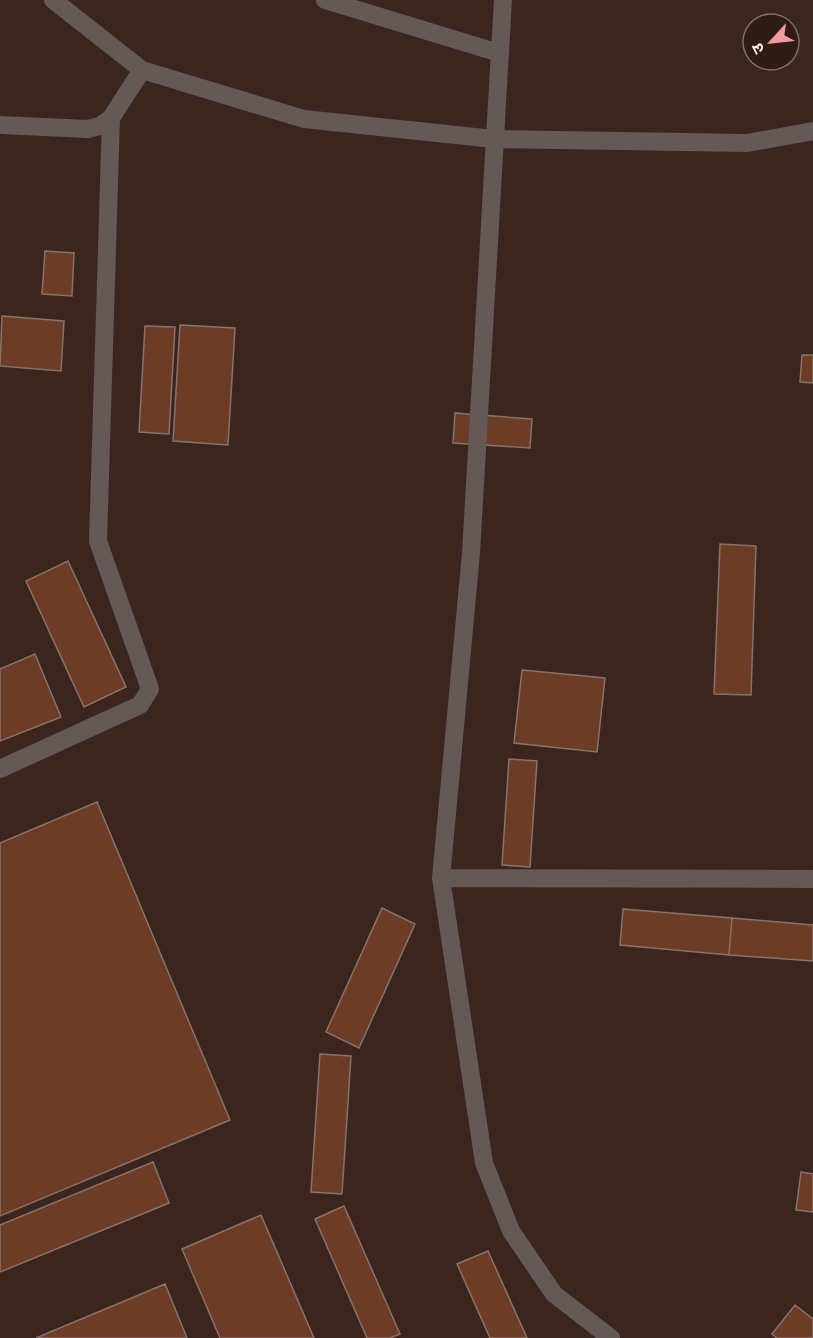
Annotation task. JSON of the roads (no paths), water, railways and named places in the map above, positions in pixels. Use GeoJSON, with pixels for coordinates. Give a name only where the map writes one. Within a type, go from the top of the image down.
{"type":"FeatureCollection","features":[{"type":"Feature","properties":{"kind":"street"},"geometry":{"type":"LineString","coordinates":[[52,0],[142,70],[304,119],[494,139],[747,142],[813,131]]}},
{"type":"Feature","properties":{"kind":"street"},"geometry":{"type":"LineString","coordinates":[[325,0],[499,53]]}},
{"type":"Feature","properties":{"kind":"street"},"geometry":{"type":"LineString","coordinates":[[503,0],[471,553],[441,878],[484,1163],[511,1231],[554,1294],[611,1338]]}},
{"type":"Feature","properties":{"kind":"street"},"geometry":{"type":"LineString","coordinates":[[0,125],[88,129],[100,126],[111,118],[142,70]]}},
{"type":"Feature","properties":{"kind":"street"},"geometry":{"type":"LineString","coordinates":[[0,769],[140,705],[150,689],[98,541],[111,118]]}},
{"type":"Feature","properties":{"kind":"street"},"geometry":{"type":"LineString","coordinates":[[441,878],[813,879]]}}]}
